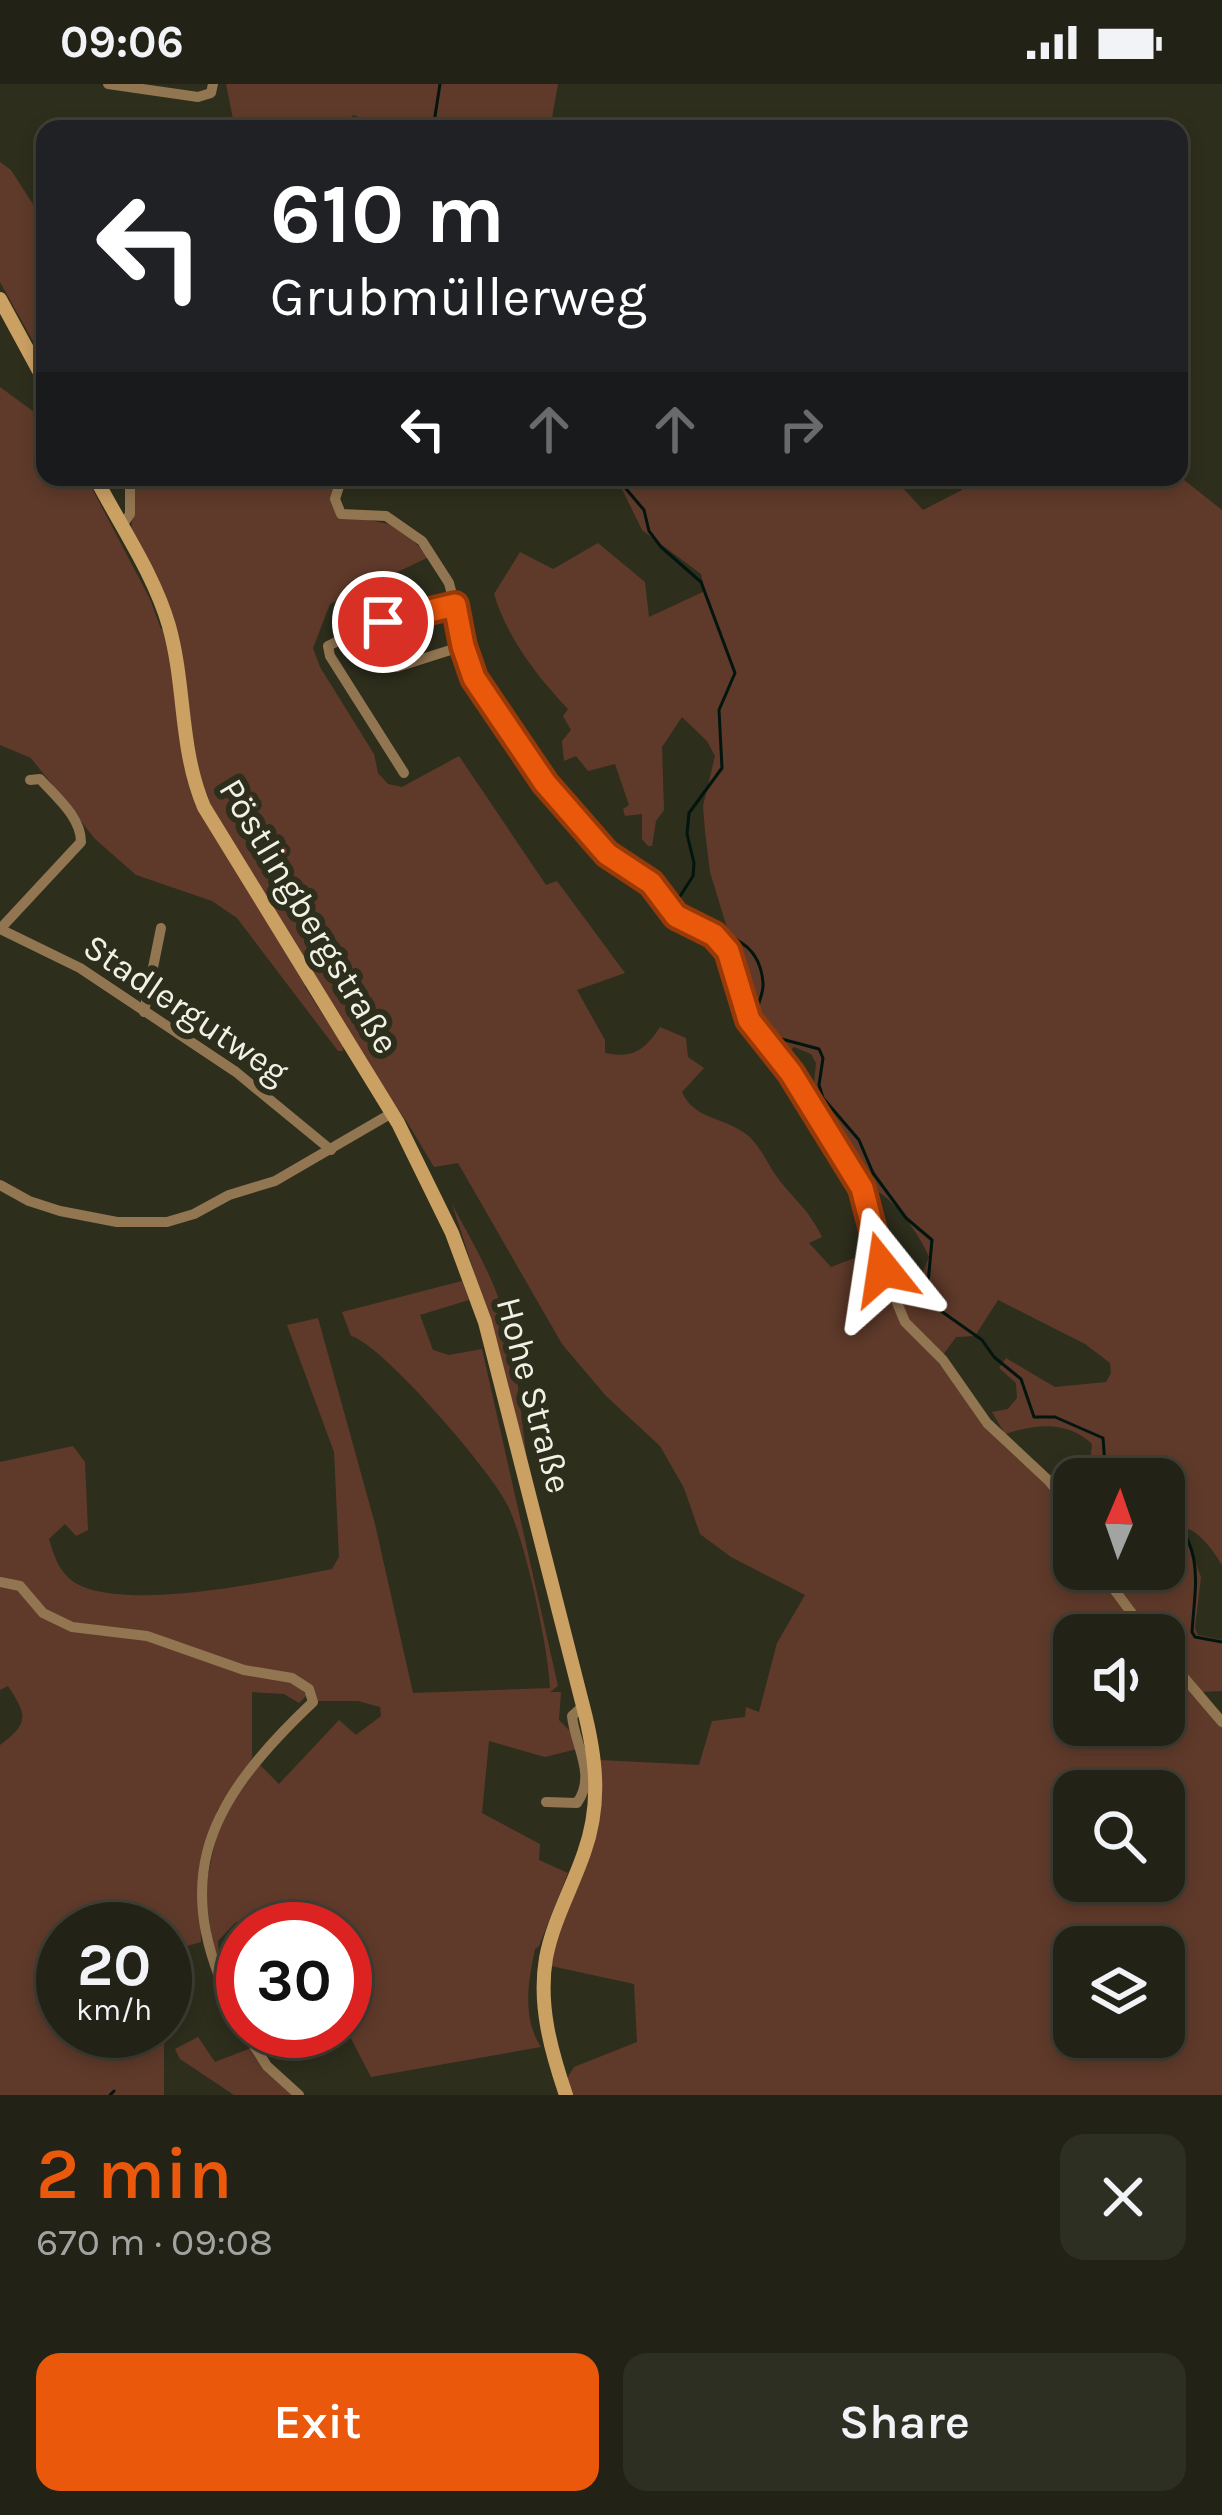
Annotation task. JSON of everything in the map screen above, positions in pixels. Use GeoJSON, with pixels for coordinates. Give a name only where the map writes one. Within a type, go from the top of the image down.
{"type":"FeatureCollection","features":[{"type":"Feature","properties":{"kind":"main road"},"geometry":{"type":"LineString","coordinates":[[0,299],[36,365]]}},
{"type":"Feature","properties":{"kind":"main road","name":"Pöstlingbergstraße"},"geometry":{"type":"LineString","coordinates":[[100,486],[169,626],[187,756],[204,807],[392,1112]]}},
{"type":"Feature","properties":{"kind":"main road","name":"Hohe Straße"},"geometry":{"type":"LineString","coordinates":[[392,1112],[436,1196],[480,1308],[596,1770],[594,1815],[584,1856],[556,1922],[544,1974],[548,2031],[566,2095]]}},
{"type":"Feature","properties":{"kind":"street"},"geometry":{"type":"LineString","coordinates":[[108,84],[198,98],[211,93],[213,84]]}},
{"type":"Feature","properties":{"kind":"street"},"geometry":{"type":"LineString","coordinates":[[121,527],[130,514],[130,486]]}},
{"type":"Feature","properties":{"kind":"street"},"geometry":{"type":"LineString","coordinates":[[338,486],[335,495],[339,512],[346,517],[383,515],[409,529],[443,571],[474,678],[537,771],[600,846],[651,883],[676,916],[714,935],[728,951],[749,1020],[791,1073],[862,1188],[883,1269],[905,1322],[943,1360],[987,1423],[1053,1486]]}},
{"type":"Feature","properties":{"kind":"street"},"geometry":{"type":"LineString","coordinates":[[404,773],[328,646],[366,626],[455,605]]}},
{"type":"Feature","properties":{"kind":"street"},"geometry":{"type":"LineString","coordinates":[[398,667],[463,646]]}},
{"type":"Feature","properties":{"kind":"street","name":"Stadlergutweg"},"geometry":{"type":"LineString","coordinates":[[30,780],[40,779],[63,805],[81,830],[82,842],[0,929],[80,968],[247,1079],[331,1150]]}},
{"type":"Feature","properties":{"kind":"street"},"geometry":{"type":"LineString","coordinates":[[144,1012],[161,928]]}},
{"type":"Feature","properties":{"kind":"street"},"geometry":{"type":"LineString","coordinates":[[0,1185],[29,1202],[60,1211],[117,1222],[157,1223],[262,1187],[392,1112]]}},
{"type":"Feature","properties":{"kind":"street"},"geometry":{"type":"LineString","coordinates":[[0,1582],[20,1586],[43,1613],[73,1627],[147,1636],[244,1670],[292,1678],[309,1689],[313,1702],[257,1759],[228,1797],[208,1850],[203,1931],[216,1972]]}},
{"type":"Feature","properties":{"kind":"street"},"geometry":{"type":"LineString","coordinates":[[1185,1679],[1222,1722]]}},
{"type":"Feature","properties":{"kind":"street","name":"Hohe Straße"},"geometry":{"type":"LineString","coordinates":[[546,1802],[577,1803],[584,1791],[584,1760],[572,1716],[583,1706]]}},
{"type":"Feature","properties":{"kind":"street"},"geometry":{"type":"LineString","coordinates":[[262,2058],[299,2095]]}},
{"type":"Feature","properties":{"kind":"shaded area"},"geometry":{"type":"Polygon","coordinates":[[[226,84],[558,84],[552,120],[368,120],[353,115],[350,120],[233,120],[226,84]]]}},
{"type":"Feature","properties":{"kind":"shaded area"},"geometry":{"type":"Polygon","coordinates":[[[0,162],[11,170],[36,209],[36,347],[0,282],[0,162]]]}},
{"type":"Feature","properties":{"kind":"shaded area"},"geometry":{"type":"Polygon","coordinates":[[[0,387],[36,413],[36,486],[91,486],[161,629],[172,629],[131,534],[134,486],[335,486],[333,492],[343,515],[399,526],[429,557],[330,604],[313,648],[374,754],[378,773],[388,784],[402,787],[459,756],[546,885],[557,881],[625,973],[577,990],[605,1040],[605,1053],[637,1051],[660,1027],[686,1038],[688,1057],[704,1068],[682,1092],[687,1101],[754,1141],[817,1227],[822,1237],[809,1243],[831,1267],[873,1251],[922,1344],[1053,1491],[1053,1590],[1112,1590],[1130,1614],[1053,1614],[1053,1746],[1185,1746],[1185,1682],[1222,1726],[1222,2095],[571,2095],[566,2080],[574,2067],[637,2042],[634,1984],[551,1966],[557,1936],[589,1856],[600,1760],[699,1765],[712,1721],[745,1717],[746,1707],[759,1712],[777,1643],[805,1595],[731,1557],[700,1534],[684,1488],[660,1446],[606,1396],[562,1344],[458,1163],[434,1167],[306,980],[305,987],[343,1051],[338,1051],[237,918],[212,901],[136,875],[95,839],[31,758],[0,745],[0,387]]]}},
{"type":"Feature","properties":{"kind":"shaded area"},"geometry":{"type":"Polygon","coordinates":[[[1188,483],[1222,510],[1222,1565],[1200,1536],[1185,1528],[1185,1458],[1090,1458],[1092,1444],[1072,1431],[1051,1426],[1005,1434],[992,1412],[1008,1409],[1017,1398],[1016,1383],[999,1368],[1006,1358],[1055,1387],[1106,1382],[1110,1363],[1085,1344],[998,1300],[975,1336],[956,1337],[943,1355],[908,1322],[894,1287],[919,1281],[929,1257],[925,1248],[893,1204],[865,1187],[821,1115],[811,1054],[794,1047],[786,1055],[748,1010],[710,872],[703,806],[715,756],[707,741],[682,717],[662,747],[664,810],[656,821],[652,846],[648,846],[642,839],[642,814],[625,816],[623,809],[629,805],[615,764],[588,771],[576,756],[564,761],[562,741],[571,730],[563,716],[568,709],[524,656],[494,594],[520,552],[553,569],[598,543],[645,582],[649,617],[705,591],[701,574],[642,530],[620,486],[901,486],[923,510],[962,486],[1188,483]]]}},
{"type":"Feature","properties":{"kind":"shaded area"},"geometry":{"type":"Polygon","coordinates":[[[452,1204],[502,1308],[515,1364],[527,1460],[499,1349],[452,1204]]]}},
{"type":"Feature","properties":{"kind":"shaded area"},"geometry":{"type":"Polygon","coordinates":[[[462,1281],[469,1300],[420,1315],[433,1350],[449,1355],[482,1349],[558,1686],[550,1692],[561,1692],[559,1720],[572,1733],[577,1749],[545,1757],[489,1741],[482,1813],[540,1844],[539,1860],[568,1873],[535,1949],[530,1974],[529,2012],[541,2047],[371,2077],[361,2058],[372,2058],[372,1902],[216,1902],[216,1965],[205,1889],[218,1828],[257,1762],[279,1784],[339,1720],[356,1735],[381,1716],[380,1707],[358,1701],[317,1701],[311,1686],[146,1641],[244,1672],[292,1681],[307,1695],[299,1703],[284,1694],[252,1692],[252,1758],[217,1811],[199,1891],[201,1942],[192,1945],[192,1902],[36,1902],[36,2058],[164,2058],[164,2095],[0,2095],[0,1745],[17,1731],[22,1712],[8,1686],[0,1690],[0,1462],[73,1446],[85,1462],[88,1530],[76,1536],[65,1524],[49,1539],[66,1575],[93,1590],[123,1595],[197,1592],[332,1569],[339,1557],[334,1452],[287,1325],[318,1318],[375,1524],[413,1693],[550,1688],[535,1596],[508,1506],[436,1412],[386,1361],[351,1336],[342,1312],[462,1281]]]}},
{"type":"Feature","properties":{"kind":"shaded area"},"geometry":{"type":"Polygon","coordinates":[[[1185,1535],[1201,1577],[1195,1628],[1198,1635],[1222,1640],[1222,1691],[1202,1692],[1185,1673],[1185,1614],[1136,1614],[1117,1590],[1185,1590],[1185,1535]]]}},
{"type":"Feature","properties":{"kind":"shaded area"},"geometry":{"type":"Polygon","coordinates":[[[198,2037],[215,2062],[261,2058],[296,2095],[234,2095],[180,2059],[192,2058],[192,2040],[198,2037]]]}},
{"type":"Feature","properties":{"kind":"waterway"},"geometry":{"type":"LineString","coordinates":[[434,120],[440,84]]}},
{"type":"Feature","properties":{"kind":"waterway"},"geometry":{"type":"LineString","coordinates":[[624,486],[644,510],[649,531],[661,547],[701,582],[735,673],[719,710],[722,768],[689,813],[693,876],[677,901],[687,913],[751,951],[763,983],[756,1020]]}},
{"type":"Feature","properties":{"kind":"waterway"},"geometry":{"type":"LineString","coordinates":[[765,1031],[819,1049],[823,1098],[859,1140],[873,1173],[906,1218],[932,1240],[928,1283],[941,1311],[982,1340],[1021,1379],[1034,1417],[1055,1417],[1103,1438],[1104,1458]]}},
{"type":"Feature","properties":{"kind":"waterway"},"geometry":{"type":"LineString","coordinates":[[1185,1535],[1195,1567],[1192,1632],[1195,1637],[1222,1642]]}},
{"type":"Feature","properties":{"kind":"waterway"},"geometry":{"type":"LineString","coordinates":[[110,2095],[114,2091]]}},
{"type":"Feature","properties":{"kind":"route"},"geometry":{"type":"LineString","coordinates":[[383,622],[455,605],[474,678],[545,783],[607,854],[651,883],[679,918],[714,935],[728,951],[749,1020],[791,1073],[862,1188],[883,1269]]}}]}
